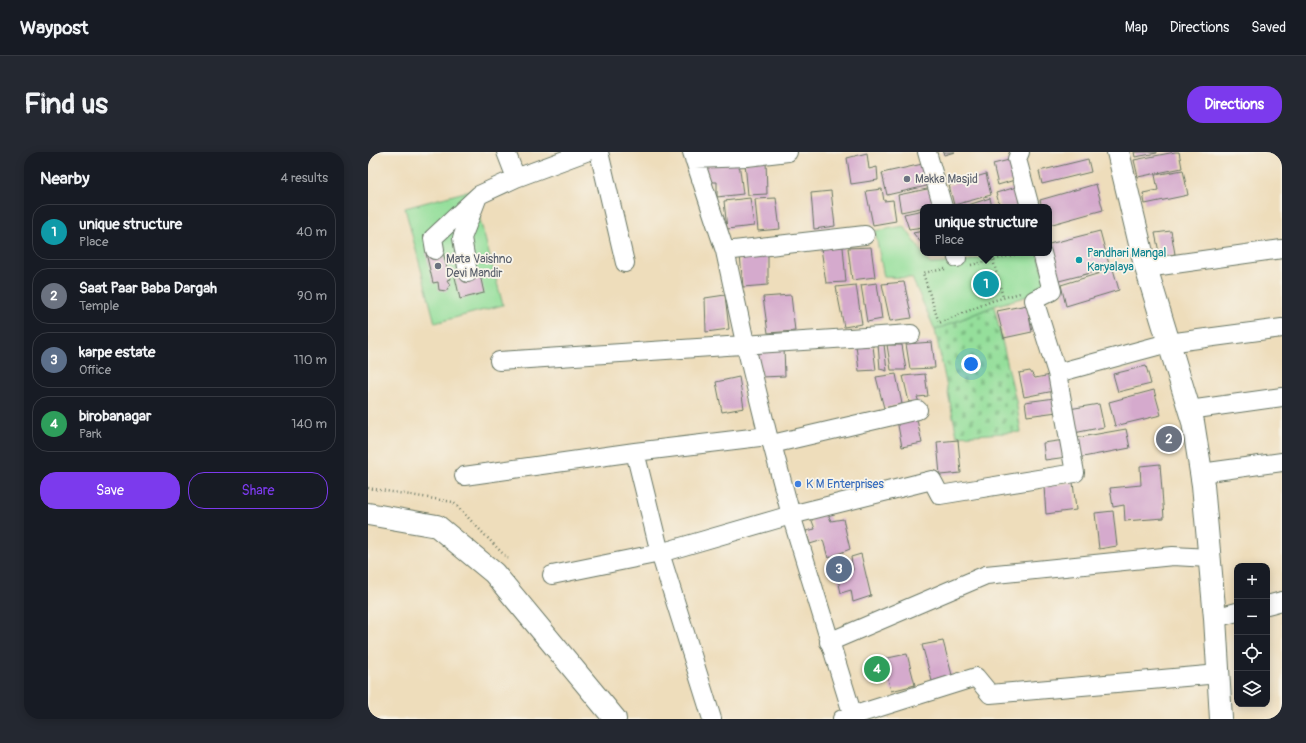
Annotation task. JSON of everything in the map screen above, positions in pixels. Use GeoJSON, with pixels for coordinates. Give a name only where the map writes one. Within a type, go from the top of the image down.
{"type":"FeatureCollection","features":[{"type":"Feature","properties":{"kind":"main road"},"geometry":{"type":"LineString","coordinates":[[1118,152],[1146,268],[1193,422],[1201,473],[1215,618],[1221,719]]}},
{"type":"Feature","properties":{"kind":"main road"},"geometry":{"type":"LineString","coordinates":[[368,514],[437,526],[443,530],[494,573],[615,719]]}},
{"type":"Feature","properties":{"kind":"street"},"geometry":{"type":"LineString","coordinates":[[506,152],[516,178]]}},
{"type":"Feature","properties":{"kind":"street"},"geometry":{"type":"LineString","coordinates":[[599,152],[625,263]]}},
{"type":"Feature","properties":{"kind":"street"},"geometry":{"type":"LineString","coordinates":[[788,152],[747,157],[693,155],[725,251],[746,345],[770,440],[829,642],[848,717],[976,677],[990,694],[1219,674]]}},
{"type":"Feature","properties":{"kind":"street"},"geometry":{"type":"LineString","coordinates":[[927,152],[942,204]]}},
{"type":"Feature","properties":{"kind":"street"},"geometry":{"type":"LineString","coordinates":[[1020,152],[1017,159],[1029,204]]}},
{"type":"Feature","properties":{"kind":"street"},"geometry":{"type":"LineString","coordinates":[[435,250],[433,238],[479,194],[577,154]]}},
{"type":"Feature","properties":{"kind":"street"},"geometry":{"type":"LineString","coordinates":[[468,273],[462,238],[479,194]]}},
{"type":"Feature","properties":{"kind":"street"},"geometry":{"type":"LineString","coordinates":[[725,251],[865,236]]}},
{"type":"Feature","properties":{"kind":"street"},"geometry":{"type":"LineString","coordinates":[[1146,268],[1282,249]]}},
{"type":"Feature","properties":{"kind":"street"},"geometry":{"type":"LineString","coordinates":[[552,575],[660,553],[791,515],[932,480],[940,495],[1075,473],[1057,373],[1034,300],[1052,291],[1043,256]]}},
{"type":"Feature","properties":{"kind":"street"},"geometry":{"type":"LineString","coordinates":[[1057,373],[1168,343],[1282,328]]}},
{"type":"Feature","properties":{"kind":"street"},"geometry":{"type":"LineString","coordinates":[[499,361],[911,334]]}},
{"type":"Feature","properties":{"kind":"street"},"geometry":{"type":"LineString","coordinates":[[1189,410],[1282,397]]}},
{"type":"Feature","properties":{"kind":"street"},"geometry":{"type":"LineString","coordinates":[[464,476],[635,452],[770,440],[918,410]]}},
{"type":"Feature","properties":{"kind":"street"},"geometry":{"type":"LineString","coordinates":[[635,452],[660,553],[712,719]]}},
{"type":"Feature","properties":{"kind":"street"},"geometry":{"type":"LineString","coordinates":[[1201,473],[1282,462]]}},
{"type":"Feature","properties":{"kind":"street"},"geometry":{"type":"LineString","coordinates":[[829,642],[986,575],[1174,556],[1209,558]]}},
{"type":"Feature","properties":{"kind":"street"},"geometry":{"type":"LineString","coordinates":[[1270,604],[1282,601]]}},
{"type":"Feature","properties":{"kind":"street"},"geometry":{"type":"LineString","coordinates":[[1215,618],[1234,613]]}},
{"type":"Feature","properties":{"kind":"path"},"geometry":{"type":"LineString","coordinates":[[993,260],[1003,297]]}},
{"type":"Feature","properties":{"kind":"path"},"geometry":{"type":"LineString","coordinates":[[938,323],[1003,297],[1026,291]]}},
{"type":"Feature","properties":{"kind":"green space"},"geometry":{"type":"Polygon","coordinates":[[[472,190],[503,305],[435,323],[405,208],[472,190]]]}},
{"type":"Feature","properties":{"kind":"green space"},"geometry":{"type":"Polygon","coordinates":[[[904,226],[920,249],[920,256],[925,256],[930,264],[964,262],[985,256],[1039,256],[1048,290],[994,306],[935,330],[912,278],[884,277],[875,231],[904,226]]]}},
{"type":"Feature","properties":{"kind":"green space"},"geometry":{"type":"Polygon","coordinates":[[[994,306],[1016,401],[1021,432],[957,436],[935,330],[994,306]]]}},
{"type":"Feature","properties":{"kind":"building"},"geometry":{"type":"Polygon","coordinates":[[[943,152],[955,152],[944,155],[943,152]]]}},
{"type":"Feature","properties":{"kind":"building"},"geometry":{"type":"Polygon","coordinates":[[[1134,152],[1157,152],[1157,153],[1135,157],[1134,152]]]}},
{"type":"Feature","properties":{"kind":"building"},"geometry":{"type":"Polygon","coordinates":[[[1179,152],[1182,168],[1138,177],[1134,160],[1179,152]]]}},
{"type":"Feature","properties":{"kind":"building"},"geometry":{"type":"Polygon","coordinates":[[[867,153],[869,169],[877,167],[878,180],[851,184],[847,158],[867,153]]]}},
{"type":"Feature","properties":{"kind":"building"},"geometry":{"type":"Polygon","coordinates":[[[1013,159],[1018,179],[998,185],[993,164],[1013,159]]]}},
{"type":"Feature","properties":{"kind":"building"},"geometry":{"type":"Polygon","coordinates":[[[1088,159],[1091,172],[1042,184],[1039,171],[1088,159]]]}},
{"type":"Feature","properties":{"kind":"building"},"geometry":{"type":"Polygon","coordinates":[[[766,160],[767,194],[748,195],[745,163],[766,160]]]}},
{"type":"Feature","properties":{"kind":"building"},"geometry":{"type":"Polygon","coordinates":[[[739,162],[743,194],[717,197],[717,182],[710,182],[705,165],[739,162]]]}},
{"type":"Feature","properties":{"kind":"building","name":"Makka Masjid"},"geometry":{"type":"Polygon","coordinates":[[[927,163],[931,185],[887,195],[882,173],[927,163]]]}},
{"type":"Feature","properties":{"kind":"building"},"geometry":{"type":"Polygon","coordinates":[[[1183,170],[1188,195],[1145,204],[1143,193],[1158,190],[1155,175],[1183,170]]]}},
{"type":"Feature","properties":{"kind":"building"},"geometry":{"type":"Polygon","coordinates":[[[986,174],[991,195],[954,204],[949,185],[986,174]]]}},
{"type":"Feature","properties":{"kind":"building"},"geometry":{"type":"Polygon","coordinates":[[[1096,184],[1103,210],[1052,224],[1052,204],[1041,204],[1040,200],[1096,184]]]}},
{"type":"Feature","properties":{"kind":"building"},"geometry":{"type":"Polygon","coordinates":[[[1020,186],[1025,204],[999,204],[996,193],[1020,186]]]}},
{"type":"Feature","properties":{"kind":"building"},"geometry":{"type":"Polygon","coordinates":[[[932,188],[935,204],[920,204],[920,208],[901,212],[898,195],[932,188]]]}},
{"type":"Feature","properties":{"kind":"building"},"geometry":{"type":"Polygon","coordinates":[[[882,189],[884,201],[893,200],[896,221],[873,225],[866,191],[882,189]]]}},
{"type":"Feature","properties":{"kind":"building"},"geometry":{"type":"Polygon","coordinates":[[[831,191],[835,226],[814,229],[811,193],[831,191]]]}},
{"type":"Feature","properties":{"kind":"building"},"geometry":{"type":"Polygon","coordinates":[[[750,198],[754,226],[727,229],[724,201],[750,198]]]}},
{"type":"Feature","properties":{"kind":"building"},"geometry":{"type":"Polygon","coordinates":[[[776,198],[780,229],[758,231],[755,199],[776,198]]]}},
{"type":"Feature","properties":{"kind":"building"},"geometry":{"type":"Polygon","coordinates":[[[990,198],[991,204],[971,204],[990,198]]]}},
{"type":"Feature","properties":{"kind":"building"},"geometry":{"type":"Polygon","coordinates":[[[920,211],[920,227],[909,229],[904,214],[920,211]]]}},
{"type":"Feature","properties":{"kind":"building","name":"Pandhari Mangal Karyalaya"},"geometry":{"type":"Polygon","coordinates":[[[1100,231],[1110,268],[1055,282],[1050,256],[1052,256],[1052,243],[1100,231]]]}},
{"type":"Feature","properties":{"kind":"building"},"geometry":{"type":"Polygon","coordinates":[[[1171,231],[1175,254],[1160,257],[1155,233],[1171,231]]]}},
{"type":"Feature","properties":{"kind":"building"},"geometry":{"type":"Polygon","coordinates":[[[920,232],[920,241],[913,233],[920,232]]]}},
{"type":"Feature","properties":{"kind":"building"},"geometry":{"type":"Polygon","coordinates":[[[843,247],[846,282],[826,283],[821,248],[843,247]]]}},
{"type":"Feature","properties":{"kind":"building"},"geometry":{"type":"Polygon","coordinates":[[[871,247],[875,277],[852,280],[848,248],[871,247]]]}},
{"type":"Feature","properties":{"kind":"building","name":"Mata Vaishno Devi Mandir"},"geometry":{"type":"Polygon","coordinates":[[[442,248],[450,279],[447,280],[450,285],[446,291],[439,290],[438,282],[433,283],[426,253],[442,248]]]}},
{"type":"Feature","properties":{"kind":"building"},"geometry":{"type":"Polygon","coordinates":[[[768,252],[768,285],[743,287],[740,255],[768,252]]]}},
{"type":"Feature","properties":{"kind":"building"},"geometry":{"type":"Polygon","coordinates":[[[1113,269],[1119,290],[1066,306],[1061,285],[1113,269]]]}},
{"type":"Feature","properties":{"kind":"building"},"geometry":{"type":"Polygon","coordinates":[[[479,270],[484,293],[460,299],[455,277],[479,270]]]}},
{"type":"Feature","properties":{"kind":"building"},"geometry":{"type":"Polygon","coordinates":[[[904,282],[912,318],[890,321],[882,284],[904,282]]]}},
{"type":"Feature","properties":{"kind":"building"},"geometry":{"type":"Polygon","coordinates":[[[877,283],[882,319],[867,322],[861,285],[877,283]]]}},
{"type":"Feature","properties":{"kind":"building"},"geometry":{"type":"Polygon","coordinates":[[[856,285],[862,324],[844,327],[836,287],[856,285]]]}},
{"type":"Feature","properties":{"kind":"building"},"geometry":{"type":"Polygon","coordinates":[[[725,295],[729,329],[706,332],[705,298],[725,295]]]}},
{"type":"Feature","properties":{"kind":"building"},"geometry":{"type":"Polygon","coordinates":[[[791,295],[795,331],[768,333],[763,297],[791,295]]]}},
{"type":"Feature","properties":{"kind":"building"},"geometry":{"type":"Polygon","coordinates":[[[1027,305],[1032,332],[1004,338],[997,311],[1027,305]]]}},
{"type":"Feature","properties":{"kind":"building"},"geometry":{"type":"Polygon","coordinates":[[[932,342],[935,368],[910,369],[906,344],[932,342]]]}},
{"type":"Feature","properties":{"kind":"building"},"geometry":{"type":"Polygon","coordinates":[[[878,344],[884,344],[887,371],[880,369],[878,344]]]}},
{"type":"Feature","properties":{"kind":"building"},"geometry":{"type":"Polygon","coordinates":[[[856,345],[873,346],[876,370],[859,371],[856,345]]]}},
{"type":"Feature","properties":{"kind":"building"},"geometry":{"type":"Polygon","coordinates":[[[887,345],[902,345],[906,370],[891,370],[887,345]]]}},
{"type":"Feature","properties":{"kind":"building"},"geometry":{"type":"Polygon","coordinates":[[[784,347],[785,376],[762,377],[756,349],[784,347]]]}},
{"type":"Feature","properties":{"kind":"building"},"geometry":{"type":"Polygon","coordinates":[[[1146,366],[1151,384],[1118,392],[1113,374],[1146,366]]]}},
{"type":"Feature","properties":{"kind":"building"},"geometry":{"type":"Polygon","coordinates":[[[1030,371],[1035,378],[1051,375],[1054,391],[1024,397],[1019,373],[1030,371]]]}},
{"type":"Feature","properties":{"kind":"building"},"geometry":{"type":"Polygon","coordinates":[[[896,374],[902,404],[884,408],[876,377],[896,374]]]}},
{"type":"Feature","properties":{"kind":"building"},"geometry":{"type":"Polygon","coordinates":[[[925,374],[928,396],[917,397],[919,402],[909,402],[903,376],[925,374]]]}},
{"type":"Feature","properties":{"kind":"building"},"geometry":{"type":"Polygon","coordinates":[[[739,377],[744,408],[722,412],[716,382],[739,377]]]}},
{"type":"Feature","properties":{"kind":"building"},"geometry":{"type":"Polygon","coordinates":[[[1154,390],[1161,415],[1115,426],[1109,402],[1154,390]]]}},
{"type":"Feature","properties":{"kind":"building"},"geometry":{"type":"Polygon","coordinates":[[[1055,398],[1057,412],[1027,416],[1025,402],[1055,398]]]}},
{"type":"Feature","properties":{"kind":"building"},"geometry":{"type":"Polygon","coordinates":[[[1099,404],[1104,427],[1074,433],[1069,409],[1099,404]]]}},
{"type":"Feature","properties":{"kind":"building"},"geometry":{"type":"Polygon","coordinates":[[[916,415],[922,443],[902,447],[897,420],[916,415]]]}},
{"type":"Feature","properties":{"kind":"building"},"geometry":{"type":"Polygon","coordinates":[[[1126,429],[1130,448],[1078,458],[1075,438],[1126,429]]]}},
{"type":"Feature","properties":{"kind":"building"},"geometry":{"type":"Polygon","coordinates":[[[958,440],[961,473],[940,475],[937,442],[958,440]]]}},
{"type":"Feature","properties":{"kind":"building"},"geometry":{"type":"Polygon","coordinates":[[[1065,440],[1067,457],[1045,460],[1043,443],[1065,440]]]}},
{"type":"Feature","properties":{"kind":"building"},"geometry":{"type":"Polygon","coordinates":[[[1160,464],[1164,518],[1125,521],[1124,505],[1113,507],[1110,488],[1141,485],[1140,466],[1160,464]]]}},
{"type":"Feature","properties":{"kind":"building"},"geometry":{"type":"Polygon","coordinates":[[[1073,482],[1076,510],[1046,514],[1044,487],[1073,482]]]}},
{"type":"Feature","properties":{"kind":"building"},"geometry":{"type":"Polygon","coordinates":[[[1113,511],[1117,546],[1099,549],[1095,513],[1113,511]]]}},
{"type":"Feature","properties":{"kind":"building"},"geometry":{"type":"Polygon","coordinates":[[[828,514],[831,521],[843,519],[850,549],[828,558],[823,540],[810,544],[806,531],[815,529],[811,518],[828,514]]]}},
{"type":"Feature","properties":{"kind":"building"},"geometry":{"type":"Polygon","coordinates":[[[861,554],[871,596],[853,602],[851,590],[841,593],[837,575],[853,570],[851,557],[861,554]]]}},
{"type":"Feature","properties":{"kind":"building"},"geometry":{"type":"Polygon","coordinates":[[[943,641],[952,675],[932,681],[922,645],[943,641]]]}},
{"type":"Feature","properties":{"kind":"building"},"geometry":{"type":"Polygon","coordinates":[[[907,654],[915,685],[891,691],[883,659],[907,654]]]}},
{"type":"Feature","properties":{"kind":"place","name":"Makka Masjid"},"geometry":{"type":"Point","coordinates":[907,179]}},
{"type":"Feature","properties":{"kind":"place","name":"Pandhari Mangal Karyalaya"},"geometry":{"type":"Point","coordinates":[1079,260]}},
{"type":"Feature","properties":{"kind":"place","name":"Mata Vaishno Devi Mandir"},"geometry":{"type":"Point","coordinates":[438,266]}},
{"type":"Feature","properties":{"kind":"place","name":"unique structure"},"geometry":{"type":"Point","coordinates":[986,284]}},
{"type":"Feature","properties":{"kind":"place","name":"Saat Paar Baba Dargah"},"geometry":{"type":"Point","coordinates":[1169,439]}},
{"type":"Feature","properties":{"kind":"place","name":"K M Enterprises"},"geometry":{"type":"Point","coordinates":[798,484]}},
{"type":"Feature","properties":{"kind":"place","name":"karpe estate"},"geometry":{"type":"Point","coordinates":[839,569]}},
{"type":"Feature","properties":{"kind":"place","name":"birobanagar"},"geometry":{"type":"Point","coordinates":[877,669]}}]}
